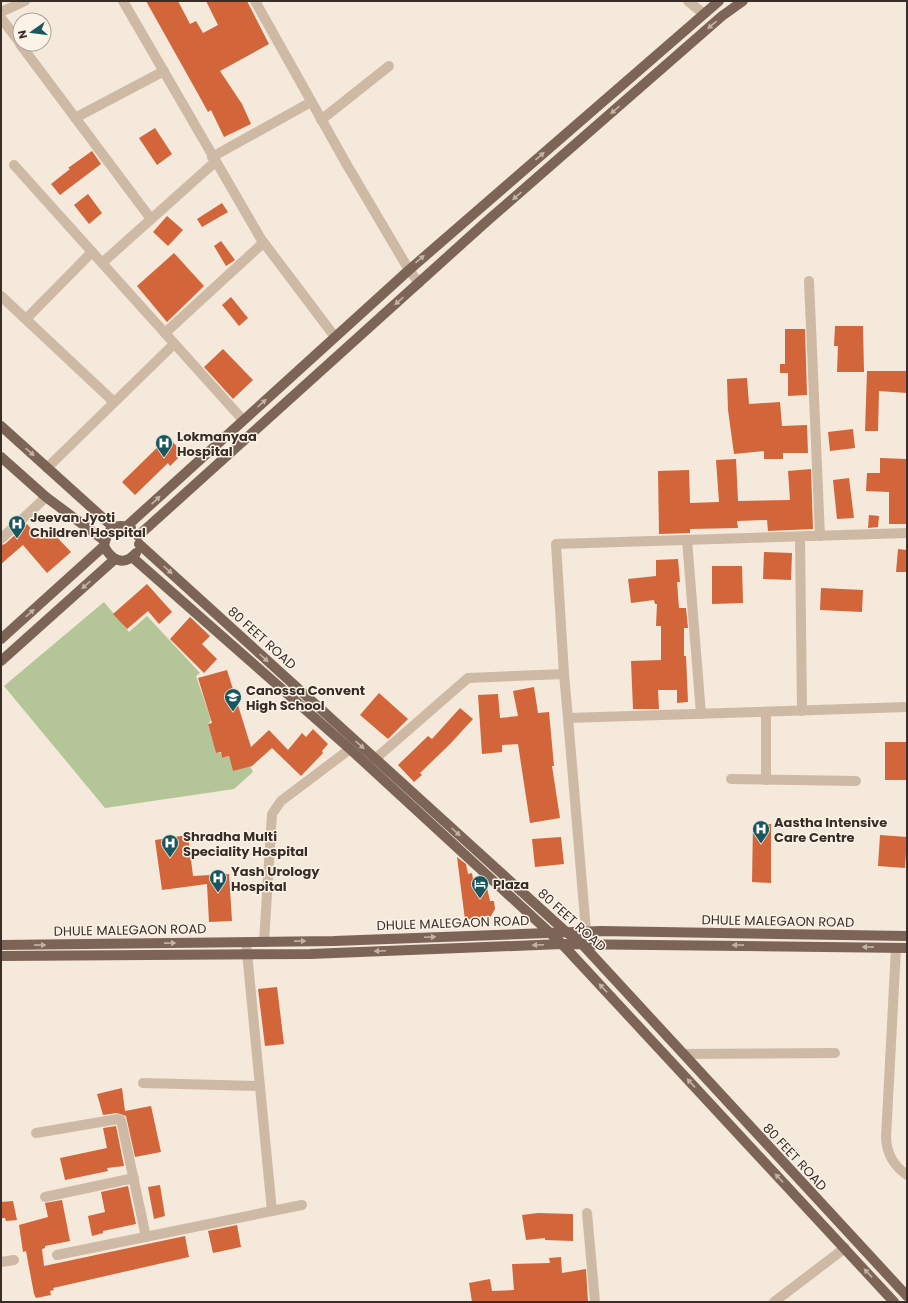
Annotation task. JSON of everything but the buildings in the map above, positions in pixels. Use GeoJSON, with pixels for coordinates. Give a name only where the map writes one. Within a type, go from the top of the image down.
{"type":"FeatureCollection","features":[{"type":"Feature","properties":{"kind":"main road"},"geometry":{"type":"LineString","coordinates":[[127,526],[408,270],[719,1]]}},
{"type":"Feature","properties":{"kind":"main road"},"geometry":{"type":"LineString","coordinates":[[1,457],[46,497],[104,543],[108,554],[115,559],[123,561],[132,557],[135,554],[138,540],[419,283],[722,16],[743,1]]}},
{"type":"Feature","properties":{"kind":"main road"},"geometry":{"type":"LineString","coordinates":[[1,426],[113,527]]}},
{"type":"Feature","properties":{"kind":"main road"},"geometry":{"type":"LineString","coordinates":[[1,639],[104,543],[106,535],[113,527],[124,525],[127,526],[132,529],[138,540]]}},
{"type":"Feature","properties":{"kind":"main road","name":"80 FEET ROAD"},"geometry":{"type":"LineString","coordinates":[[138,540],[375,759],[565,931],[582,944],[907,1296]]}},
{"type":"Feature","properties":{"kind":"main road","name":"80 FEET ROAD"},"geometry":{"type":"LineString","coordinates":[[132,557],[350,749],[562,944],[894,1302]]}},
{"type":"Feature","properties":{"kind":"main road"},"geometry":{"type":"LineString","coordinates":[[1,661],[115,559]]}},
{"type":"Feature","properties":{"kind":"main road","name":"DHULE MALEGAON ROAD"},"geometry":{"type":"LineString","coordinates":[[1,945],[334,941],[565,931],[907,936]]}},
{"type":"Feature","properties":{"kind":"main road"},"geometry":{"type":"LineString","coordinates":[[1,956],[310,954],[562,944],[907,948]]}},
{"type":"Feature","properties":{"kind":"street"},"geometry":{"type":"LineString","coordinates":[[1,12],[26,1]]}},
{"type":"Feature","properties":{"kind":"street"},"geometry":{"type":"LineString","coordinates":[[124,1],[214,160],[263,242],[335,337]]}},
{"type":"Feature","properties":{"kind":"street"},"geometry":{"type":"LineString","coordinates":[[255,1],[321,120],[408,270],[419,283]]}},
{"type":"Feature","properties":{"kind":"street"},"geometry":{"type":"LineString","coordinates":[[688,1],[704,14]]}},
{"type":"Feature","properties":{"kind":"street"},"geometry":{"type":"LineString","coordinates":[[1,18],[12,33]]}},
{"type":"Feature","properties":{"kind":"street"},"geometry":{"type":"LineString","coordinates":[[26,52],[150,219]]}},
{"type":"Feature","properties":{"kind":"street"},"geometry":{"type":"LineString","coordinates":[[321,120],[389,66]]}},
{"type":"Feature","properties":{"kind":"street"},"geometry":{"type":"LineString","coordinates":[[75,118],[164,71]]}},
{"type":"Feature","properties":{"kind":"street"},"geometry":{"type":"LineString","coordinates":[[102,263],[214,160],[311,102]]}},
{"type":"Feature","properties":{"kind":"street"},"geometry":{"type":"LineString","coordinates":[[14,165],[243,420]]}},
{"type":"Feature","properties":{"kind":"street"},"geometry":{"type":"LineString","coordinates":[[165,333],[263,242]]}},
{"type":"Feature","properties":{"kind":"street"},"geometry":{"type":"LineString","coordinates":[[26,319],[92,252]]}},
{"type":"Feature","properties":{"kind":"street"},"geometry":{"type":"LineString","coordinates":[[808,281],[820,536]]}},
{"type":"Feature","properties":{"kind":"street"},"geometry":{"type":"LineString","coordinates":[[1,296],[114,402]]}},
{"type":"Feature","properties":{"kind":"street"},"geometry":{"type":"LineString","coordinates":[[47,468],[174,344]]}},
{"type":"Feature","properties":{"kind":"street"},"geometry":{"type":"LineString","coordinates":[[1,539],[46,497]]}},
{"type":"Feature","properties":{"kind":"street"},"geometry":{"type":"LineString","coordinates":[[586,931],[564,674],[556,544],[907,533]]}},
{"type":"Feature","properties":{"kind":"street"},"geometry":{"type":"LineString","coordinates":[[800,537],[802,711]]}},
{"type":"Feature","properties":{"kind":"street"},"geometry":{"type":"LineString","coordinates":[[687,540],[701,714]]}},
{"type":"Feature","properties":{"kind":"street"},"geometry":{"type":"LineString","coordinates":[[375,759],[468,678],[564,674]]}},
{"type":"Feature","properties":{"kind":"street"},"geometry":{"type":"LineString","coordinates":[[568,718],[907,707]]}},
{"type":"Feature","properties":{"kind":"street"},"geometry":{"type":"LineString","coordinates":[[766,712],[766,780]]}},
{"type":"Feature","properties":{"kind":"street"},"geometry":{"type":"LineString","coordinates":[[264,942],[272,814],[281,801],[350,749]]}},
{"type":"Feature","properties":{"kind":"street"},"geometry":{"type":"LineString","coordinates":[[731,779],[856,781]]}},
{"type":"Feature","properties":{"kind":"street"},"geometry":{"type":"LineString","coordinates":[[246,942],[246,955],[272,1211]]}},
{"type":"Feature","properties":{"kind":"street"},"geometry":{"type":"LineString","coordinates":[[896,948],[886,1138],[887,1149],[892,1160],[907,1175]]}},
{"type":"Feature","properties":{"kind":"street"},"geometry":{"type":"LineString","coordinates":[[684,1054],[835,1053]]}},
{"type":"Feature","properties":{"kind":"street"},"geometry":{"type":"LineString","coordinates":[[144,1083],[260,1086]]}},
{"type":"Feature","properties":{"kind":"street"},"geometry":{"type":"LineString","coordinates":[[36,1133],[120,1119],[122,1122],[146,1237]]}},
{"type":"Feature","properties":{"kind":"street"},"geometry":{"type":"LineString","coordinates":[[45,1197],[134,1178]]}},
{"type":"Feature","properties":{"kind":"street"},"geometry":{"type":"LineString","coordinates":[[57,1255],[302,1205]]}},
{"type":"Feature","properties":{"kind":"street"},"geometry":{"type":"LineString","coordinates":[[586,1213],[595,1302]]}},
{"type":"Feature","properties":{"kind":"street"},"geometry":{"type":"LineString","coordinates":[[774,1302],[845,1248]]}},
{"type":"Feature","properties":{"kind":"street"},"geometry":{"type":"LineString","coordinates":[[1,1262],[14,1260]]}},
{"type":"Feature","properties":{"kind":"green space"},"geometry":{"type":"Polygon","coordinates":[[[104,602],[129,632],[147,616],[200,673],[196,676],[211,720],[208,724],[216,753],[221,753],[222,758],[234,755],[230,759],[233,771],[250,766],[253,772],[234,789],[105,808],[4,686],[104,602]]]}},
{"type":"Feature","properties":{"kind":"place","name":"Lokmanyaa Hospital"},"geometry":{"type":"Point","coordinates":[164,458]}},
{"type":"Feature","properties":{"kind":"place","name":"Jeevan Jyoti Children Hospital"},"geometry":{"type":"Point","coordinates":[17,539]}},
{"type":"Feature","properties":{"kind":"place","name":"Canossa Convent High School"},"geometry":{"type":"Point","coordinates":[233,712]}},
{"type":"Feature","properties":{"kind":"place","name":"Aastha Intensive Care Centre"},"geometry":{"type":"Point","coordinates":[761,844]}},
{"type":"Feature","properties":{"kind":"place","name":"Shradha Multi Speciality Hospital"},"geometry":{"type":"Point","coordinates":[170,858]}},
{"type":"Feature","properties":{"kind":"place","name":"Yash Urology Hospital"},"geometry":{"type":"Point","coordinates":[218,893]}},
{"type":"Feature","properties":{"kind":"place","name":"Plaza"},"geometry":{"type":"Point","coordinates":[480,899]}}]}
